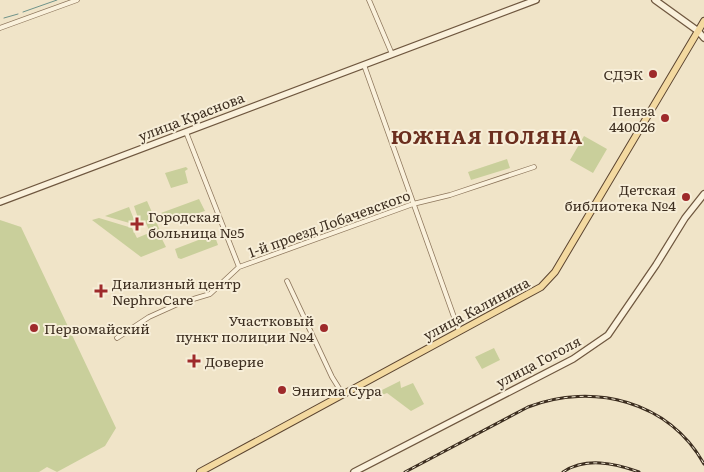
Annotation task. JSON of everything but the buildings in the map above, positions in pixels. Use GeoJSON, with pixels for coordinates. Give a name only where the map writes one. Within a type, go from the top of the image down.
{"type":"FeatureCollection","features":[{"type":"Feature","properties":{"kind":"main road","name":"улица Калинина"},"geometry":{"type":"LineString","coordinates":[[200,472],[342,393],[541,287],[555,272],[704,21]]}},
{"type":"Feature","properties":{"kind":"street"},"geometry":{"type":"LineString","coordinates":[[0,28],[78,0]]}},
{"type":"Feature","properties":{"kind":"street"},"geometry":{"type":"LineString","coordinates":[[369,0],[392,54]]}},
{"type":"Feature","properties":{"kind":"street","name":"улица Краснова"},"geometry":{"type":"LineString","coordinates":[[0,202],[536,0]]}},
{"type":"Feature","properties":{"kind":"street"},"geometry":{"type":"LineString","coordinates":[[655,0],[698,31],[704,38]]}},
{"type":"Feature","properties":{"kind":"street"},"geometry":{"type":"LineString","coordinates":[[364,64],[459,331]]}},
{"type":"Feature","properties":{"kind":"street"},"geometry":{"type":"LineString","coordinates":[[186,132],[239,267]]}},
{"type":"Feature","properties":{"kind":"street","name":"1-й проезд Лобачевского"},"geometry":{"type":"LineString","coordinates":[[117,338],[149,317],[180,303],[210,294],[239,267],[413,204],[450,195],[534,167]]}},
{"type":"Feature","properties":{"kind":"street","name":"улица Гоголя"},"geometry":{"type":"LineString","coordinates":[[354,472],[573,359],[605,337],[652,272],[685,218],[704,194]]}},
{"type":"Feature","properties":{"kind":"street"},"geometry":{"type":"LineString","coordinates":[[287,281],[332,377],[342,393]]}},
{"type":"Feature","properties":{"kind":"green space"},"geometry":{"type":"Polygon","coordinates":[[[584,136],[607,149],[593,173],[570,160],[584,136]]]}},
{"type":"Feature","properties":{"kind":"green space"},"geometry":{"type":"Polygon","coordinates":[[[507,159],[510,168],[471,180],[468,172],[507,159]]]}},
{"type":"Feature","properties":{"kind":"green space"},"geometry":{"type":"Polygon","coordinates":[[[186,167],[188,169],[185,171],[188,183],[171,188],[165,173],[186,167]]]}},
{"type":"Feature","properties":{"kind":"green space"},"geometry":{"type":"Polygon","coordinates":[[[199,199],[205,211],[164,224],[161,213],[199,199]]]}},
{"type":"Feature","properties":{"kind":"green space"},"geometry":{"type":"Polygon","coordinates":[[[147,201],[162,235],[149,230],[145,221],[139,221],[134,206],[147,201]]]}},
{"type":"Feature","properties":{"kind":"green space"},"geometry":{"type":"Polygon","coordinates":[[[129,207],[135,222],[133,224],[105,216],[129,207]]]}},
{"type":"Feature","properties":{"kind":"green space"},"geometry":{"type":"Polygon","coordinates":[[[99,218],[132,228],[137,238],[149,233],[162,239],[166,247],[141,257],[92,220],[99,218]]]}},
{"type":"Feature","properties":{"kind":"green space","name":"Первомайский"},"geometry":{"type":"Polygon","coordinates":[[[0,220],[21,227],[116,428],[105,446],[57,472],[47,467],[39,472],[0,472],[0,220]]]}},
{"type":"Feature","properties":{"kind":"green space"},"geometry":{"type":"Polygon","coordinates":[[[214,234],[218,245],[181,259],[178,258],[175,249],[214,234]]]}},
{"type":"Feature","properties":{"kind":"green space"},"geometry":{"type":"Polygon","coordinates":[[[494,348],[500,360],[482,369],[475,357],[494,348]]]}},
{"type":"Feature","properties":{"kind":"green space"},"geometry":{"type":"Polygon","coordinates":[[[400,381],[401,388],[413,383],[424,404],[411,411],[387,393],[375,398],[374,394],[400,381]]]}},
{"type":"Feature","properties":{"kind":"waterway"},"geometry":{"type":"LineString","coordinates":[[23,12],[57,0]]}},
{"type":"Feature","properties":{"kind":"waterway"},"geometry":{"type":"LineString","coordinates":[[4,18],[18,14]]}},
{"type":"Feature","properties":{"kind":"railway"},"geometry":{"type":"LineString","coordinates":[[405,472],[528,407],[553,400],[578,397],[603,397],[627,402],[650,412],[671,425],[689,442],[704,464]]}},
{"type":"Feature","properties":{"kind":"railway"},"geometry":{"type":"LineString","coordinates":[[563,472],[581,464],[591,463],[610,464],[639,472]]}},
{"type":"Feature","properties":{"kind":"place","name":"СДЭК"},"geometry":{"type":"Point","coordinates":[653,74]}},
{"type":"Feature","properties":{"kind":"place","name":"Пенза 440026"},"geometry":{"type":"Point","coordinates":[665,118]}},
{"type":"Feature","properties":{"kind":"place","name":"Детская библиотека №4"},"geometry":{"type":"Point","coordinates":[686,197]}},
{"type":"Feature","properties":{"kind":"place","name":"Городская больница №5"},"geometry":{"type":"Point","coordinates":[137,224]}},
{"type":"Feature","properties":{"kind":"place","name":"Диализный центр NephroCare"},"geometry":{"type":"Point","coordinates":[101,291]}},
{"type":"Feature","properties":{"kind":"place","name":"Первомайский"},"geometry":{"type":"Point","coordinates":[34,328]}},
{"type":"Feature","properties":{"kind":"place","name":"Участковый пункт полиции №4"},"geometry":{"type":"Point","coordinates":[324,328]}},
{"type":"Feature","properties":{"kind":"place","name":"Доверие"},"geometry":{"type":"Point","coordinates":[194,361]}},
{"type":"Feature","properties":{"kind":"place","name":"Энигма Сура"},"geometry":{"type":"Point","coordinates":[282,390]}},
{"type":"Feature","properties":{"kind":"district","name":"ЮЖНАЯ ПОЛЯНА"},"geometry":{"type":"Point","coordinates":[487,136]}}]}
